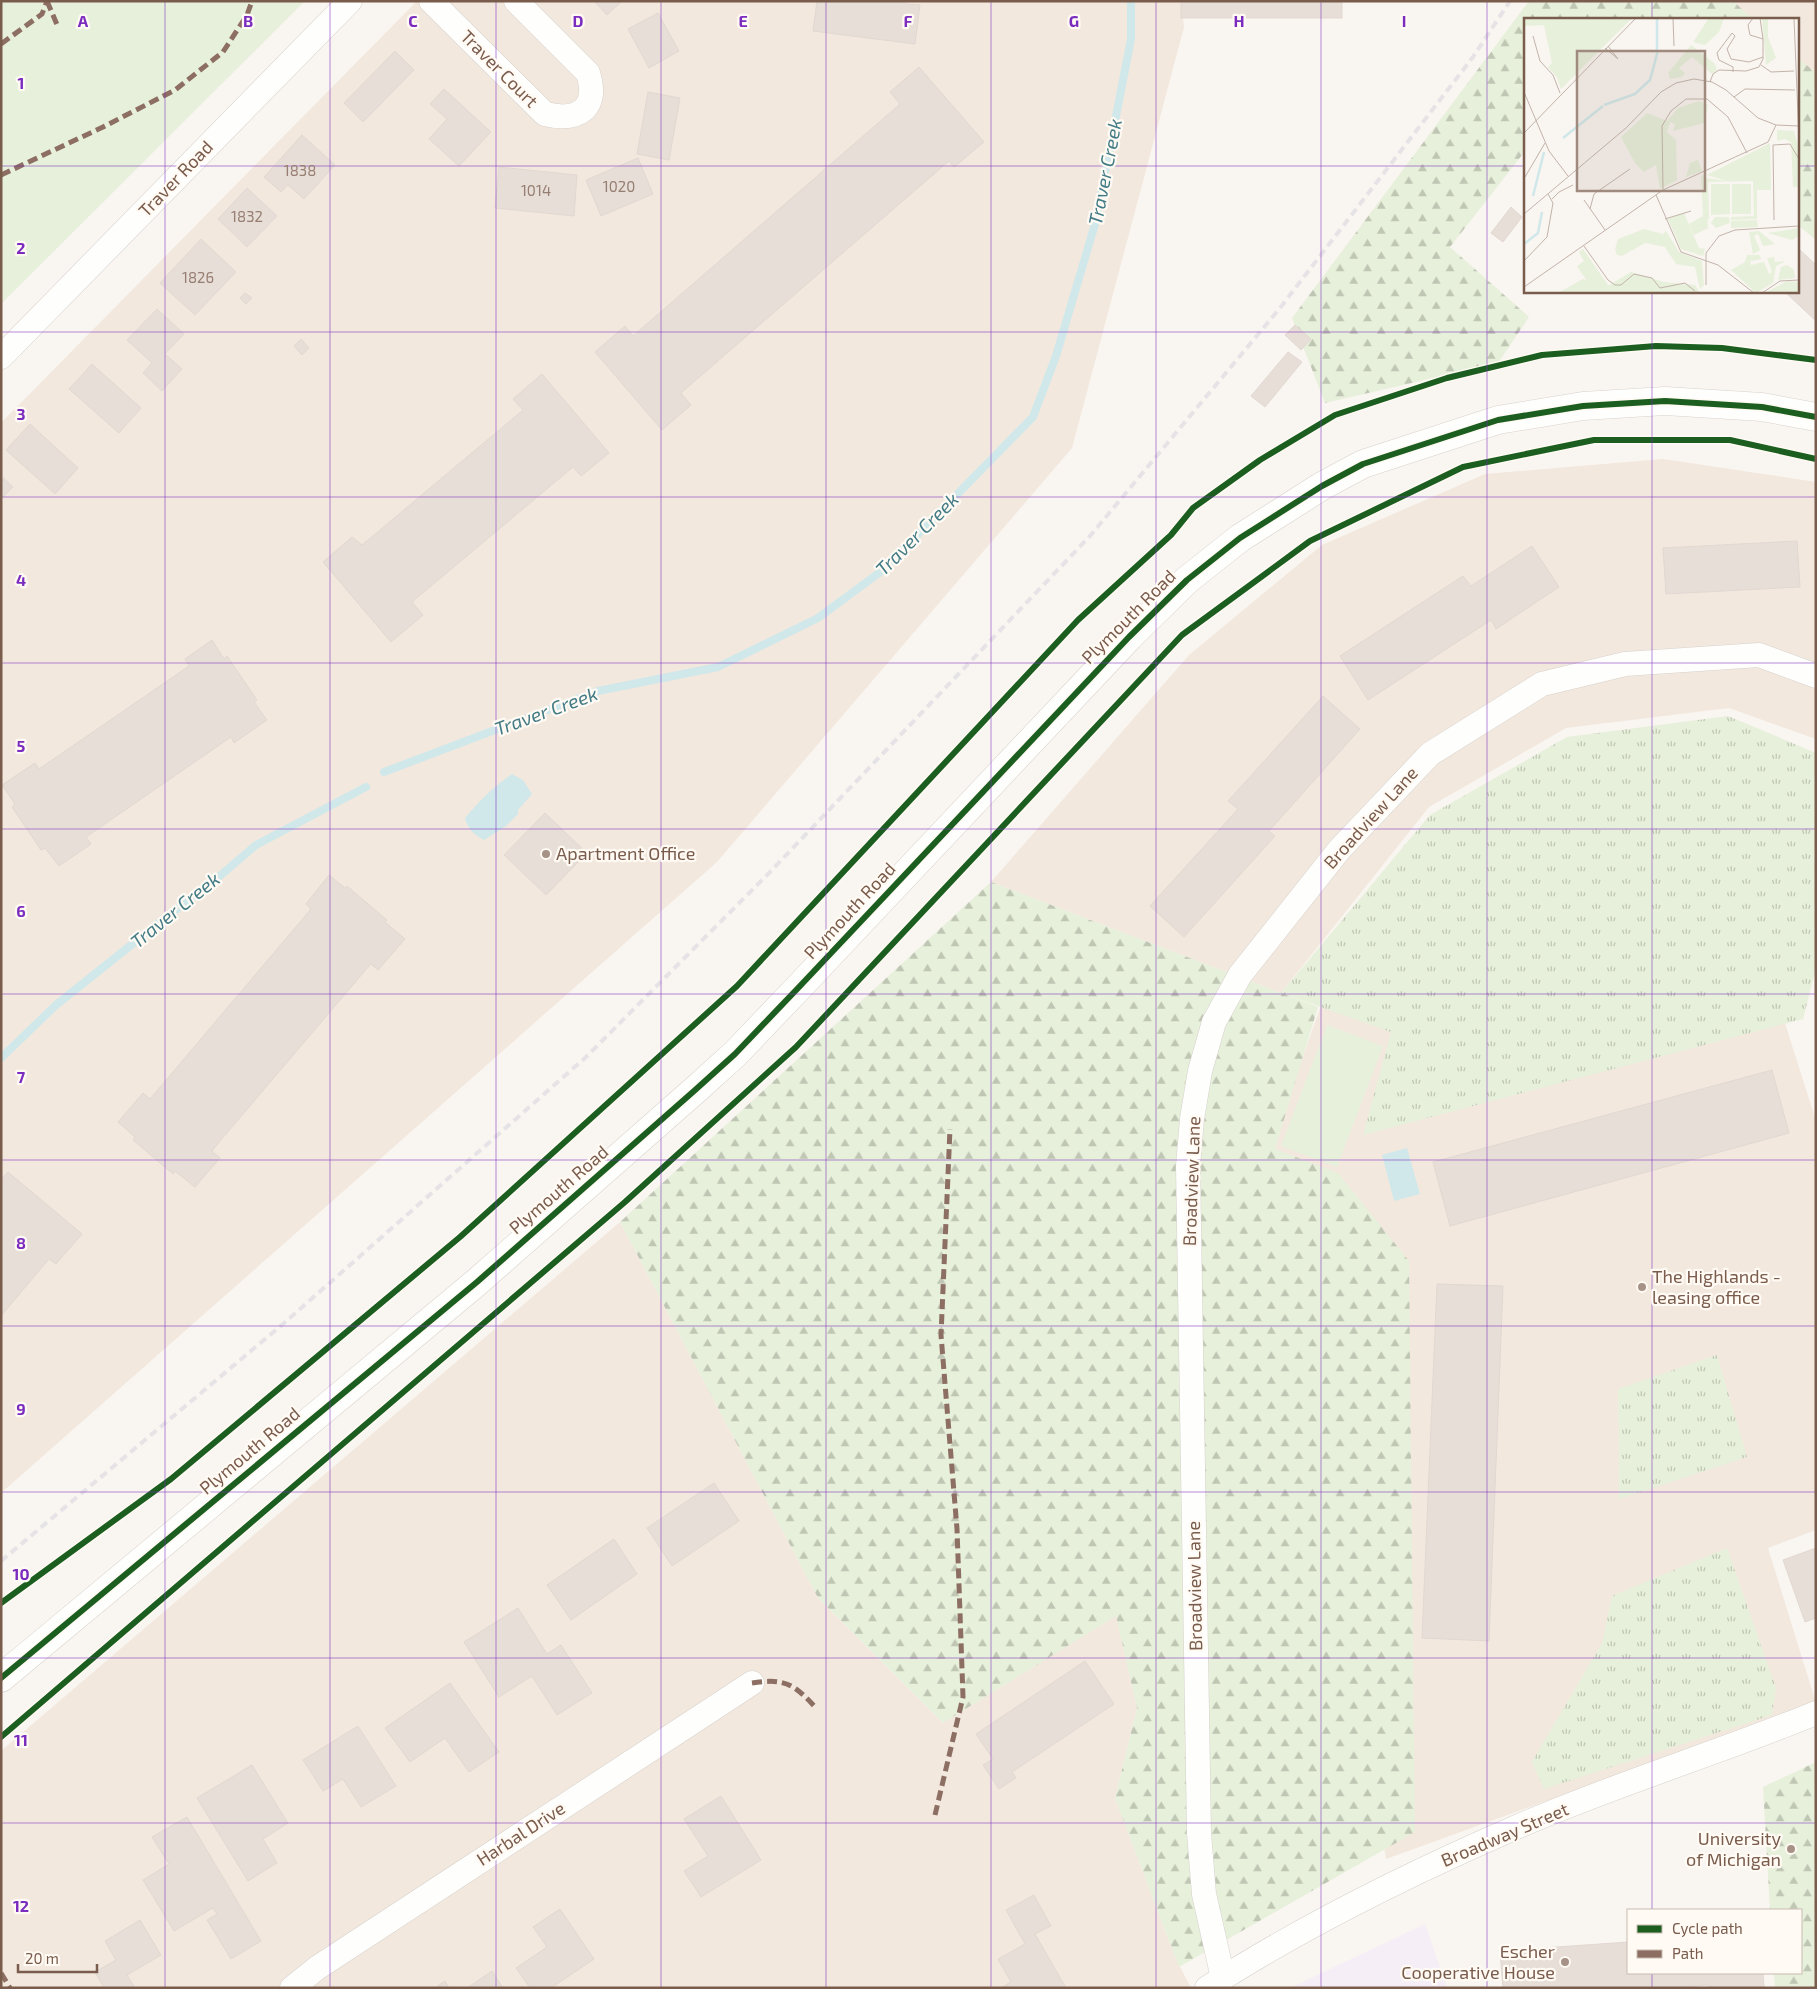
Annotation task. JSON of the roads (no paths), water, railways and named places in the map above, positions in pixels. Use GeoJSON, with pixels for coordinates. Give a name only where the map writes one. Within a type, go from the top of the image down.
{"type":"FeatureCollection","features":[{"type":"Feature","properties":{"kind":"main road","name":"Plymouth Road"},"geometry":{"type":"LineString","coordinates":[[1,1678],[476,1282],[735,1054],[1136,630],[1187,580],[1240,538],[1322,486],[1363,464],[1498,420],[1583,406],[1664,401],[1762,407],[1816,417]]}},
{"type":"Feature","properties":{"kind":"street","name":"Traver Road"},"geometry":{"type":"LineString","coordinates":[[1,356],[350,1]]}},
{"type":"Feature","properties":{"kind":"street","name":"Traver Court"},"geometry":{"type":"LineString","coordinates":[[431,1],[545,114],[561,118],[574,116],[586,109],[590,99],[592,85],[588,73],[516,1]]}},
{"type":"Feature","properties":{"kind":"street","name":"Broadview Lane"},"geometry":{"type":"LineString","coordinates":[[1215,1983],[1204,1894],[1199,1832],[1188,1166],[1192,1119],[1200,1071],[1214,1022],[1240,975],[1339,850],[1430,754],[1542,684],[1625,664],[1759,655],[1816,676]]}},
{"type":"Feature","properties":{"kind":"street","name":"Harbal Drive"},"geometry":{"type":"LineString","coordinates":[[292,1988],[318,1968],[752,1683]]}},
{"type":"Feature","properties":{"kind":"street","name":"Broadway Street"},"geometry":{"type":"LineString","coordinates":[[1215,1983],[1303,1932],[1395,1884],[1520,1826],[1816,1713]]}},
{"type":"Feature","properties":{"kind":"water"},"geometry":{"type":"Polygon","coordinates":[[[512,774],[523,780],[532,794],[518,810],[518,814],[506,826],[484,840],[472,831],[465,818],[487,794],[512,774]]]}},
{"type":"Feature","properties":{"kind":"water"},"geometry":{"type":"Polygon","coordinates":[[[1407,1148],[1420,1194],[1394,1201],[1382,1155],[1407,1148]]]}},
{"type":"Feature","properties":{"kind":"waterway","name":"Traver Creek"},"geometry":{"type":"LineString","coordinates":[[384,772],[598,691],[718,667],[818,618],[883,570],[1033,417],[1056,356],[1095,224],[1131,39],[1131,1]]}},
{"type":"Feature","properties":{"kind":"waterway","name":"Traver Creek"},"geometry":{"type":"LineString","coordinates":[[1,1058],[56,1005],[208,886],[256,845],[366,787]]}},
{"type":"Feature","properties":{"kind":"railway"},"geometry":{"type":"LineString","coordinates":[[1,1561],[283,1324],[585,1058],[769,873],[1090,536],[1280,308],[1473,57],[1510,1]]}},
{"type":"Feature","properties":{"kind":"place","name":"Apartment Office"},"geometry":{"type":"Point","coordinates":[546,854]}},
{"type":"Feature","properties":{"kind":"place","name":"The Highlands - leasing office"},"geometry":{"type":"Point","coordinates":[1642,1287]}},
{"type":"Feature","properties":{"kind":"place","name":"University of Michigan"},"geometry":{"type":"Point","coordinates":[1791,1849]}},
{"type":"Feature","properties":{"kind":"place","name":"Escher Cooperative House"},"geometry":{"type":"Point","coordinates":[1565,1962]}}]}
